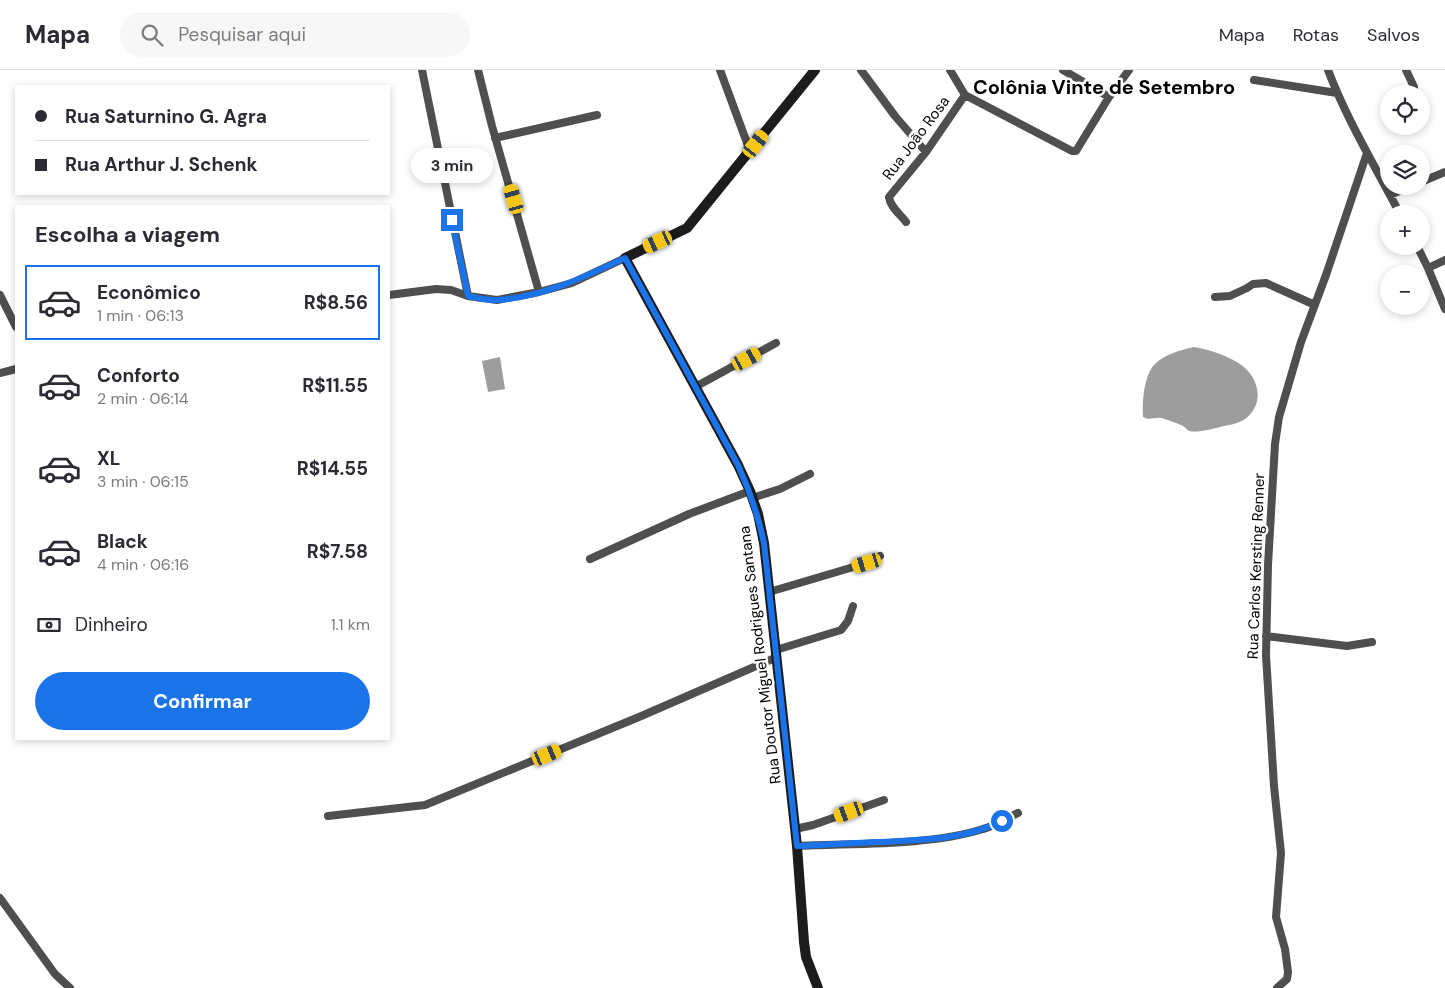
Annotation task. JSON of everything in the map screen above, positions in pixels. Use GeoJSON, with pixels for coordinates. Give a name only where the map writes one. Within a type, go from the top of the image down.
{"type":"FeatureCollection","features":[{"type":"Feature","properties":{"kind":"street"},"geometry":{"type":"LineString","coordinates":[[422,70],[468,296]]}},
{"type":"Feature","properties":{"kind":"street"},"geometry":{"type":"LineString","coordinates":[[478,70],[495,138],[539,292]]}},
{"type":"Feature","properties":{"kind":"street"},"geometry":{"type":"LineString","coordinates":[[720,70],[750,151]]}},
{"type":"Feature","properties":{"kind":"street"},"geometry":{"type":"LineString","coordinates":[[390,295],[436,289],[451,290],[468,296],[497,300],[539,292],[572,283],[687,228],[815,70]]}},
{"type":"Feature","properties":{"kind":"street"},"geometry":{"type":"LineString","coordinates":[[861,70],[895,116],[926,152]]}},
{"type":"Feature","properties":{"kind":"street"},"geometry":{"type":"LineString","coordinates":[[950,70],[965,95],[1076,151],[1109,97],[1129,70]]}},
{"type":"Feature","properties":{"kind":"street"},"geometry":{"type":"LineString","coordinates":[[1063,70],[1109,97]]}},
{"type":"Feature","properties":{"kind":"street"},"geometry":{"type":"LineString","coordinates":[[1328,70],[1337,93],[1380,177]]}},
{"type":"Feature","properties":{"kind":"street"},"geometry":{"type":"LineString","coordinates":[[1406,70],[1413,85]]}},
{"type":"Feature","properties":{"kind":"street"},"geometry":{"type":"LineString","coordinates":[[1254,80],[1337,93]]}},
{"type":"Feature","properties":{"kind":"street","name":"Rua João Rosa"},"geometry":{"type":"LineString","coordinates":[[906,222],[893,207],[889,197],[926,152],[965,95]]}},
{"type":"Feature","properties":{"kind":"street"},"geometry":{"type":"LineString","coordinates":[[495,138],[597,115]]}},
{"type":"Feature","properties":{"kind":"street","name":"Rua Carlos Kersting Renner"},"geometry":{"type":"LineString","coordinates":[[1277,988],[1287,980],[1288,972],[1285,948],[1276,917],[1281,853],[1274,786],[1266,636],[1275,444],[1279,417],[1290,377],[1367,153]]}},
{"type":"Feature","properties":{"kind":"street"},"geometry":{"type":"LineString","coordinates":[[1430,178],[1445,172]]}},
{"type":"Feature","properties":{"kind":"street"},"geometry":{"type":"LineString","coordinates":[[1390,195],[1395,205]]}},
{"type":"Feature","properties":{"kind":"street","name":"Rua Doutor Miguel Rodrigues Santana"},"geometry":{"type":"LineString","coordinates":[[625,258],[738,465],[758,514],[764,543],[797,846],[804,942],[806,957],[818,988]]}},
{"type":"Feature","properties":{"kind":"street"},"geometry":{"type":"LineString","coordinates":[[1430,267],[1445,260]]}},
{"type":"Feature","properties":{"kind":"street"},"geometry":{"type":"LineString","coordinates":[[1430,273],[1445,309]]}},
{"type":"Feature","properties":{"kind":"street"},"geometry":{"type":"LineString","coordinates":[[1215,297],[1230,296],[1259,282],[1266,283],[1315,304]]}},
{"type":"Feature","properties":{"kind":"street"},"geometry":{"type":"LineString","coordinates":[[0,295],[15,326]]}},
{"type":"Feature","properties":{"kind":"street"},"geometry":{"type":"LineString","coordinates":[[695,388],[776,343]]}},
{"type":"Feature","properties":{"kind":"street"},"geometry":{"type":"LineString","coordinates":[[0,373],[15,369]]}},
{"type":"Feature","properties":{"kind":"street"},"geometry":{"type":"LineString","coordinates":[[590,559],[689,514],[751,495],[780,489],[810,474]]}},
{"type":"Feature","properties":{"kind":"street"},"geometry":{"type":"LineString","coordinates":[[768,592],[867,563],[880,556]]}},
{"type":"Feature","properties":{"kind":"street"},"geometry":{"type":"LineString","coordinates":[[328,816],[425,805],[639,717],[776,653],[841,630],[848,621],[853,606]]}},
{"type":"Feature","properties":{"kind":"street"},"geometry":{"type":"LineString","coordinates":[[1266,636],[1347,646],[1372,642]]}},
{"type":"Feature","properties":{"kind":"street"},"geometry":{"type":"LineString","coordinates":[[794,829],[813,825],[884,800]]}},
{"type":"Feature","properties":{"kind":"street"},"geometry":{"type":"LineString","coordinates":[[797,846],[947,837],[986,829],[1018,813]]}},
{"type":"Feature","properties":{"kind":"street"},"geometry":{"type":"LineString","coordinates":[[0,898],[55,974],[70,988]]}},
{"type":"Feature","properties":{"kind":"shaded area"},"geometry":{"type":"Polygon","coordinates":[[[1194,347],[1214,352],[1239,363],[1254,379],[1258,393],[1257,400],[1255,407],[1245,419],[1233,424],[1189,431],[1184,426],[1163,419],[1143,417],[1146,381],[1151,369],[1168,355],[1194,347]]]}},
{"type":"Feature","properties":{"kind":"shaded area"},"geometry":{"type":"Polygon","coordinates":[[[500,357],[505,389],[488,392],[482,361],[500,357]]]}},
{"type":"Feature","properties":{"kind":"district","name":"Colônia Vinte de Setembro"},"geometry":{"type":"Point","coordinates":[1104,87]}},
{"type":"Feature","properties":{"kind":"route"},"geometry":{"type":"LineString","coordinates":[[452,220],[468,296],[481,299],[497,300],[523,296],[572,283],[625,258],[738,465],[758,514],[764,543],[797,846],[947,837],[986,829],[1002,821]]}}]}
